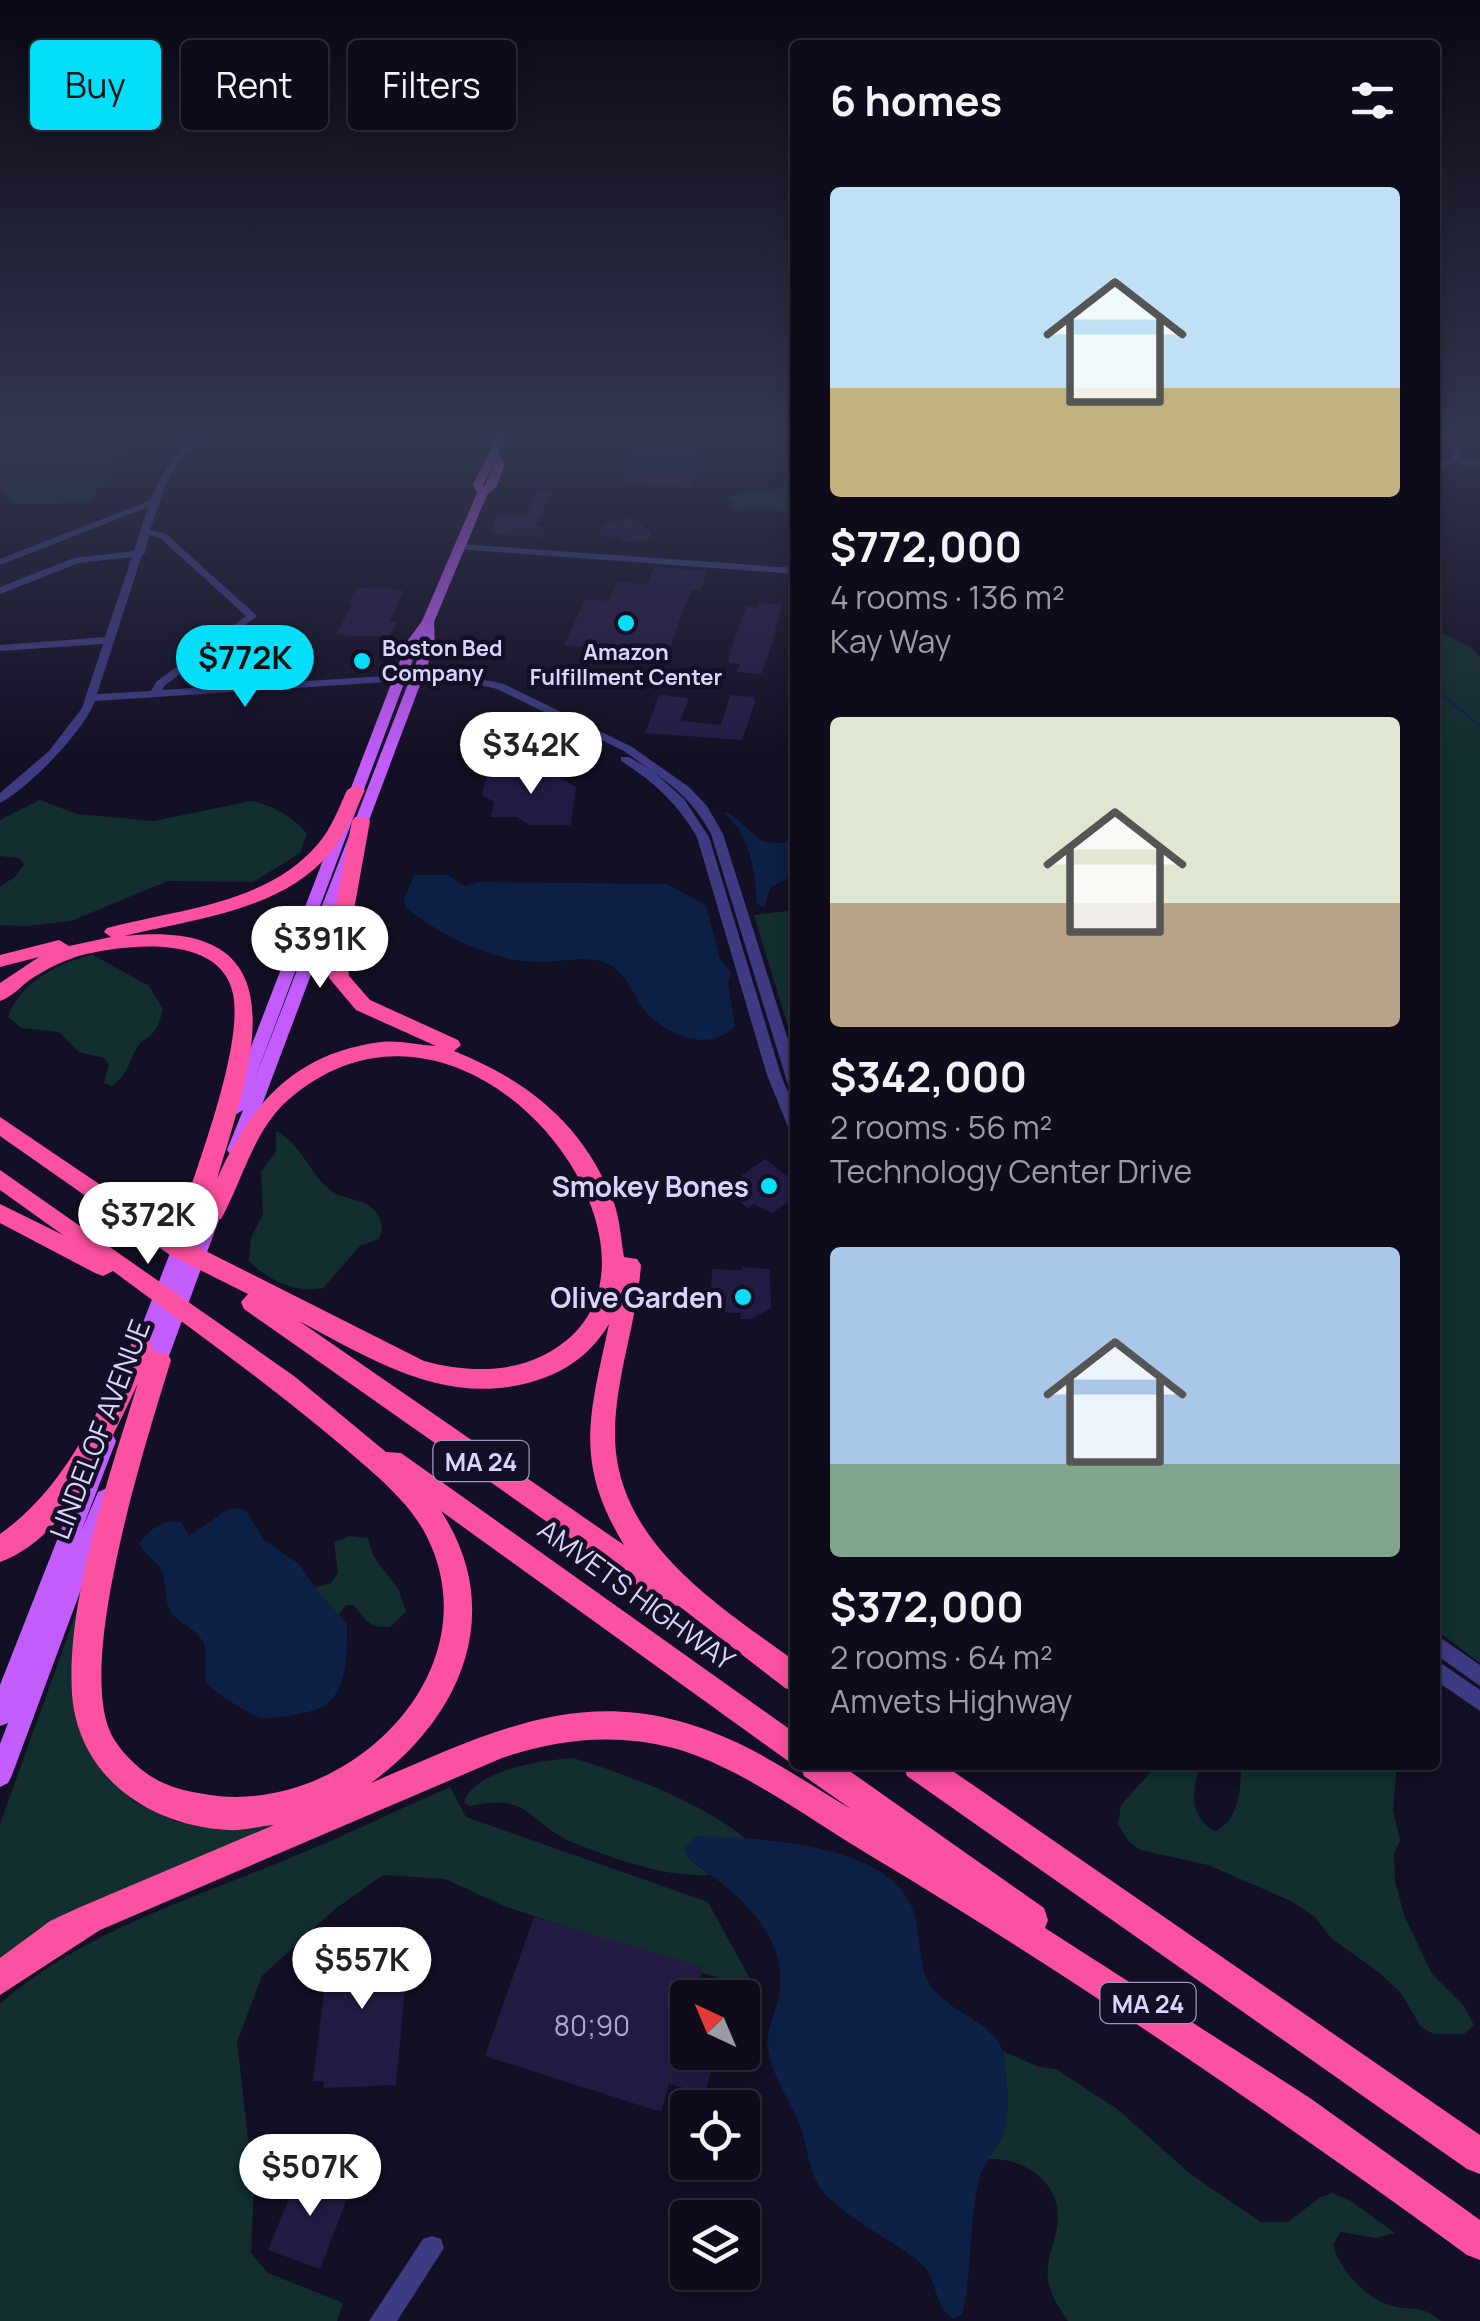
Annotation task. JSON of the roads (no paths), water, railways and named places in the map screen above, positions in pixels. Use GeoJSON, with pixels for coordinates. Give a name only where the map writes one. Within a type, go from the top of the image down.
{"type":"FeatureCollection","features":[{"type":"Feature","properties":{"kind":"highway"},"geometry":{"type":"LineString","coordinates":[[0,961],[222,904],[277,884],[324,849],[356,790]]}},
{"type":"Feature","properties":{"kind":"highway"},"geometry":{"type":"LineString","coordinates":[[361,821],[336,954],[340,978],[363,1006],[523,1080],[561,1110],[592,1146],[618,1198],[628,1248],[626,1294],[602,1430],[605,1470],[617,1510],[632,1534],[675,1581],[790,1675]]}},
{"type":"Feature","properties":{"kind":"highway"},"geometry":{"type":"LineString","coordinates":[[0,994],[54,958],[108,942],[184,944],[226,965],[242,988],[244,1016],[205,1208]]}},
{"type":"Feature","properties":{"kind":"highway"},"geometry":{"type":"LineString","coordinates":[[168,1242],[402,1362],[438,1376],[468,1380],[508,1378],[563,1357],[601,1320],[611,1289],[613,1249],[606,1209],[588,1166],[572,1143],[550,1117],[504,1082],[450,1057],[419,1048],[378,1048],[354,1053],[320,1066],[284,1090],[252,1130],[205,1208]]}},
{"type":"Feature","properties":{"kind":"highway"},"geometry":{"type":"LineString","coordinates":[[0,1113],[80,1182]]}},
{"type":"Feature","properties":{"kind":"highway","name":"AMVETS HIGHWAY"},"geometry":{"type":"LineString","coordinates":[[0,1126],[790,1676]]}},
{"type":"Feature","properties":{"kind":"highway","name":"AMVETS HIGHWAY"},"geometry":{"type":"LineString","coordinates":[[0,1178],[790,1746]]}},
{"type":"Feature","properties":{"kind":"highway"},"geometry":{"type":"LineString","coordinates":[[0,1213],[189,1314]]}},
{"type":"Feature","properties":{"kind":"highway"},"geometry":{"type":"LineString","coordinates":[[150,1354],[87,1653],[86,1697],[93,1728],[122,1773],[160,1799],[220,1815],[272,1812],[297,1806],[333,1792],[376,1765],[414,1728],[429,1707],[450,1663],[459,1615],[454,1568],[434,1523],[392,1478],[272,1374]]}},
{"type":"Feature","properties":{"kind":"highway"},"geometry":{"type":"LineString","coordinates":[[0,1550],[40,1519],[79,1473],[150,1354]]}},
{"type":"Feature","properties":{"kind":"highway"},"geometry":{"type":"LineString","coordinates":[[0,1978],[62,1933],[89,1919],[499,1744],[551,1728],[628,1724],[693,1738],[778,1783],[1003,1918],[1308,2118]]}},
{"type":"Feature","properties":{"kind":"highway","name":"MA 24"},"geometry":{"type":"LineString","coordinates":[[822,1770],[1480,2242]]}},
{"type":"Feature","properties":{"kind":"highway","name":"MA 24"},"geometry":{"type":"LineString","coordinates":[[925,1770],[1480,2156]]}},
{"type":"Feature","properties":{"kind":"main road"},"geometry":{"type":"LineString","coordinates":[[428,622],[460,546]]}},
{"type":"Feature","properties":{"kind":"main road","name":"LINDELOF AVENUE"},"geometry":{"type":"LineString","coordinates":[[0,1775],[356,790],[425,655],[431,636],[428,622]]}},
{"type":"Feature","properties":{"kind":"main road","name":"LINDELOF AVENUE"},"geometry":{"type":"LineString","coordinates":[[205,1208],[361,821],[410,681],[407,657],[418,632],[428,622]]}},
{"type":"Feature","properties":{"kind":"main road","name":"LINDELOF AVENUE"},"geometry":{"type":"LineString","coordinates":[[0,1716],[150,1354]]}},
{"type":"Feature","properties":{"kind":"street"},"geometry":{"type":"LineString","coordinates":[[0,562],[45,544]]}},
{"type":"Feature","properties":{"kind":"street"},"geometry":{"type":"LineString","coordinates":[[0,799],[53,753],[82,716],[143,544]]}},
{"type":"Feature","properties":{"kind":"street"},"geometry":{"type":"LineString","coordinates":[[154,695],[160,684],[252,616],[173,544]]}},
{"type":"Feature","properties":{"kind":"street"},"geometry":{"type":"LineString","coordinates":[[460,546],[790,571]]}},
{"type":"Feature","properties":{"kind":"street"},"geometry":{"type":"LineString","coordinates":[[0,591],[82,559],[140,553]]}},
{"type":"Feature","properties":{"kind":"street"},"geometry":{"type":"LineString","coordinates":[[0,648],[112,634]]}},
{"type":"Feature","properties":{"kind":"street"},"geometry":{"type":"LineString","coordinates":[[90,698],[474,680],[513,691],[646,759],[697,801],[722,846],[790,1068]]}},
{"type":"Feature","properties":{"kind":"street"},"geometry":{"type":"LineString","coordinates":[[410,681],[469,686],[499,695],[635,765],[684,805],[706,848],[774,1075],[790,1115]]}},
{"type":"Feature","properties":{"kind":"street"},"geometry":{"type":"LineString","coordinates":[[1440,1646],[1480,1676]]}},
{"type":"Feature","properties":{"kind":"street"},"geometry":{"type":"LineString","coordinates":[[1440,1672],[1480,1702]]}},
{"type":"Feature","properties":{"kind":"street"},"geometry":{"type":"LineString","coordinates":[[382,2321],[432,2248]]}},
{"type":"Feature","properties":{"kind":"water"},"geometry":{"type":"Polygon","coordinates":[[[728,812],[763,842],[790,839],[790,877],[770,888],[764,908],[757,904],[746,843],[724,813],[728,812]]]}},
{"type":"Feature","properties":{"kind":"water"},"geometry":{"type":"Polygon","coordinates":[[[414,875],[447,875],[465,886],[479,882],[667,884],[706,905],[720,959],[731,973],[728,984],[735,1026],[714,1039],[690,1038],[656,1021],[622,975],[603,962],[523,961],[469,946],[406,908],[404,899],[414,875]]]}},
{"type":"Feature","properties":{"kind":"water"},"geometry":{"type":"Polygon","coordinates":[[[239,1508],[247,1512],[264,1540],[299,1564],[347,1624],[343,1677],[334,1696],[322,1707],[295,1715],[260,1718],[209,1686],[203,1642],[171,1612],[162,1572],[139,1543],[162,1524],[181,1522],[189,1536],[227,1510],[239,1508]]]}},
{"type":"Feature","properties":{"kind":"water"},"geometry":{"type":"Polygon","coordinates":[[[696,1836],[782,1842],[846,1856],[874,1868],[896,1884],[911,1905],[931,1986],[948,2003],[989,2031],[1003,2051],[1006,2128],[979,2180],[965,2298],[962,2314],[954,2319],[942,2307],[920,2262],[849,2215],[818,2184],[800,2126],[768,2049],[768,2033],[780,1990],[780,1968],[774,1948],[753,1913],[689,1859],[684,1848],[696,1836]]]}},
{"type":"Feature","properties":{"kind":"waterway"},"geometry":{"type":"LineString","coordinates":[[1440,693],[1480,726]]}},
{"type":"Feature","properties":{"kind":"place","name":"Amazon Fulfillment Center"},"geometry":{"type":"Point","coordinates":[626,623]}},
{"type":"Feature","properties":{"kind":"place","name":"Boston Bed Company"},"geometry":{"type":"Point","coordinates":[362,661]}},
{"type":"Feature","properties":{"kind":"place","name":"Smokey Bones"},"geometry":{"type":"Point","coordinates":[769,1186]}},
{"type":"Feature","properties":{"kind":"place","name":"Olive Garden"},"geometry":{"type":"Point","coordinates":[743,1297]}}]}
